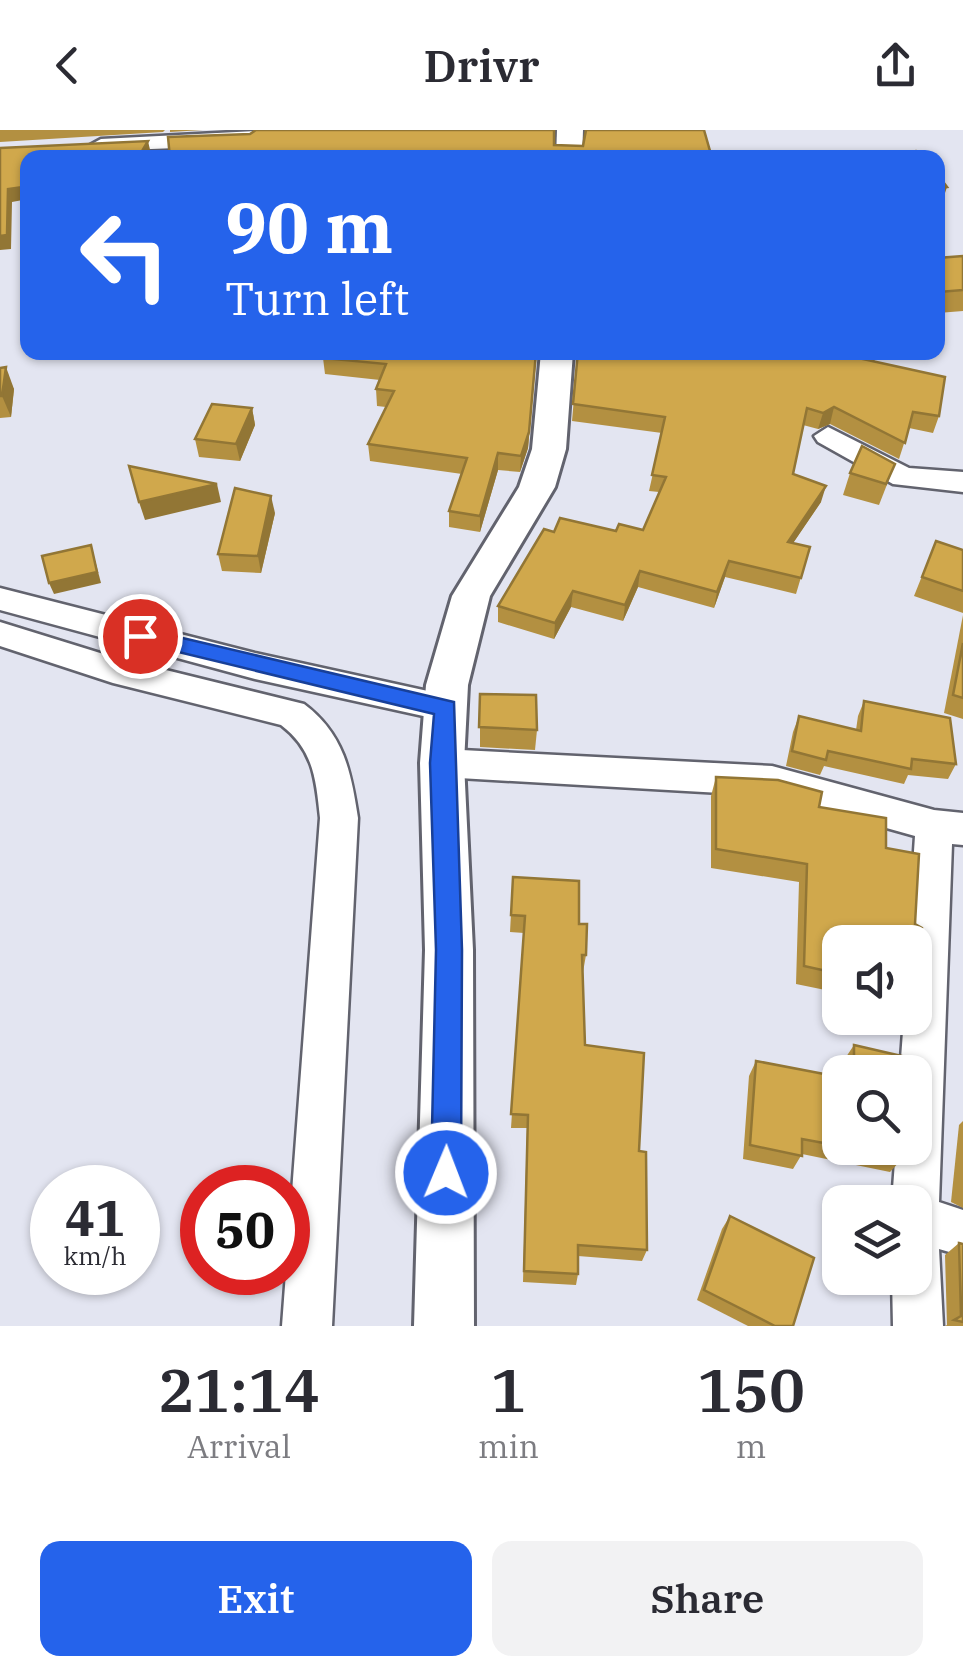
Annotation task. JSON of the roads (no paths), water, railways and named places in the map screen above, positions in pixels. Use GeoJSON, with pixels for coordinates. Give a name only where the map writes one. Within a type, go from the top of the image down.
{"type":"FeatureCollection","features":[{"type":"Feature","properties":{"kind":"main road"},"geometry":{"type":"LineString","coordinates":[[444,1326],[449,950],[442,763],[446,708],[460,624],[471,596],[484,568],[524,514],[549,449],[556,360]]}},
{"type":"Feature","properties":{"kind":"street"},"geometry":{"type":"LineString","coordinates":[[86,146],[252,139],[264,130]]}},
{"type":"Feature","properties":{"kind":"street"},"geometry":{"type":"LineString","coordinates":[[860,360],[888,369]]}},
{"type":"Feature","properties":{"kind":"street"},"geometry":{"type":"LineString","coordinates":[[828,436],[903,478],[963,482]]}},
{"type":"Feature","properties":{"kind":"street"},"geometry":{"type":"LineString","coordinates":[[0,599],[255,666],[446,708]]}},
{"type":"Feature","properties":{"kind":"street"},"geometry":{"type":"LineString","coordinates":[[0,634],[112,670],[273,706],[308,726],[332,760],[339,818],[307,1326]]}},
{"type":"Feature","properties":{"kind":"street"},"geometry":{"type":"LineString","coordinates":[[442,763],[772,781],[949,828],[917,1185]]}},
{"type":"Feature","properties":{"kind":"street"},"geometry":{"type":"LineString","coordinates":[[932,1225],[963,1233]]}},
{"type":"Feature","properties":{"kind":"street"},"geometry":{"type":"LineString","coordinates":[[917,1295],[918,1326]]}}]}
